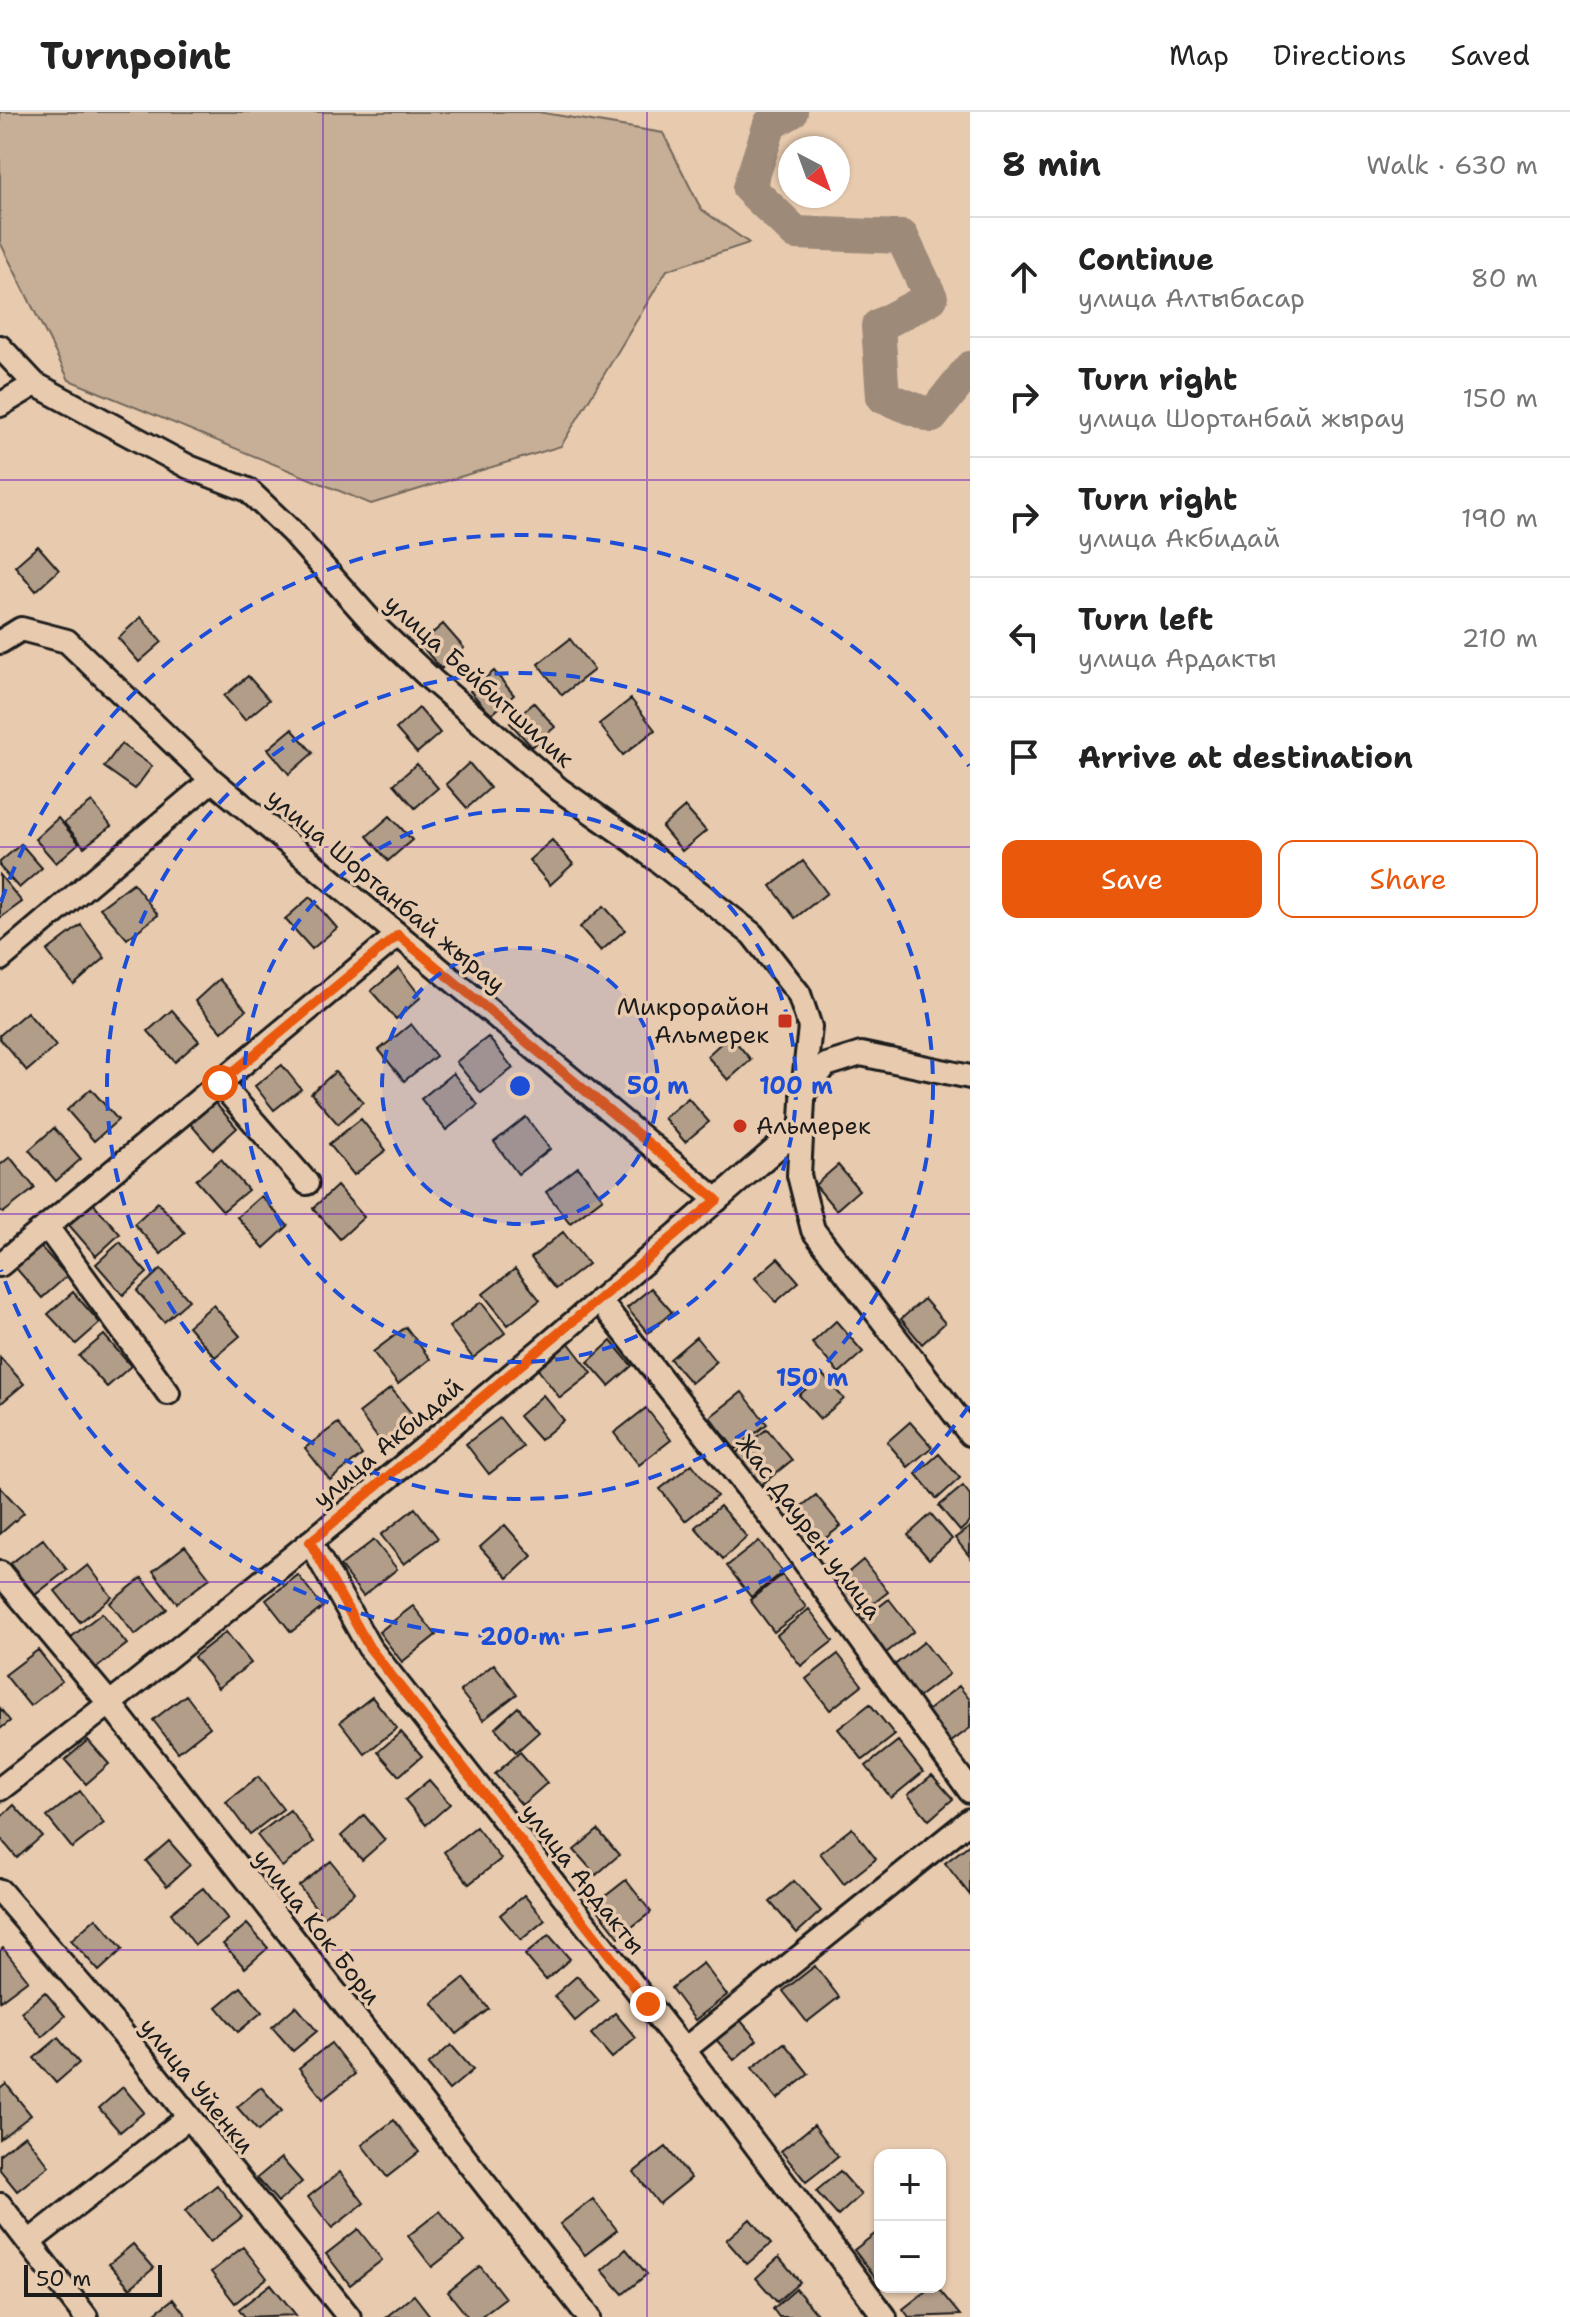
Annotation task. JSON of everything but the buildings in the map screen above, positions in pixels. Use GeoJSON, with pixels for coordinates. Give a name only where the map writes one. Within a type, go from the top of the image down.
{"type":"FeatureCollection","features":[{"type":"Feature","properties":{"kind":"street","name":"улица Бейбитшилик"},"geometry":{"type":"LineString","coordinates":[[0,347],[31,379],[189,467],[248,490],[291,531],[379,630],[432,680],[560,790],[633,841],[752,934],[799,994],[810,1027],[801,1127]]}},
{"type":"Feature","properties":{"kind":"street"},"geometry":{"type":"LineString","coordinates":[[0,405],[31,379]]}},
{"type":"Feature","properties":{"kind":"street","name":"улица Шортанбай жырау"},"geometry":{"type":"LineString","coordinates":[[0,642],[21,629],[67,641],[212,780],[717,1200]]}},
{"type":"Feature","properties":{"kind":"street"},"geometry":{"type":"LineString","coordinates":[[0,959],[212,780]]}},
{"type":"Feature","properties":{"kind":"street"},"geometry":{"type":"LineString","coordinates":[[0,1265],[398,935]]}},
{"type":"Feature","properties":{"kind":"street"},"geometry":{"type":"LineString","coordinates":[[803,1094],[826,1065],[861,1054],[970,1077]]}},
{"type":"Feature","properties":{"kind":"street"},"geometry":{"type":"LineString","coordinates":[[220,1083],[307,1183]]}},
{"type":"Feature","properties":{"kind":"street"},"geometry":{"type":"LineString","coordinates":[[801,1127],[799,1175],[813,1230],[970,1434]]}},
{"type":"Feature","properties":{"kind":"street","name":"улица Акбидай"},"geometry":{"type":"LineString","coordinates":[[0,1789],[310,1542],[801,1127]]}},
{"type":"Feature","properties":{"kind":"street"},"geometry":{"type":"LineString","coordinates":[[47,1227],[168,1393]]}},
{"type":"Feature","properties":{"kind":"street","name":"Жас Даурен улица"},"geometry":{"type":"LineString","coordinates":[[599,1300],[792,1544],[970,1791]]}},
{"type":"Feature","properties":{"kind":"street","name":"улица Ардакты"},"geometry":{"type":"LineString","coordinates":[[310,1542],[369,1647],[684,2050],[885,2317]]}},
{"type":"Feature","properties":{"kind":"street","name":"улица Кок Бори"},"geometry":{"type":"LineString","coordinates":[[0,1573],[110,1704],[589,2317]]}},
{"type":"Feature","properties":{"kind":"street"},"geometry":{"type":"LineString","coordinates":[[684,2050],[970,1820]]}},
{"type":"Feature","properties":{"kind":"street","name":"улица Уйенки"},"geometry":{"type":"LineString","coordinates":[[0,1891],[122,2033],[349,2317]]}},
{"type":"Feature","properties":{"kind":"street"},"geometry":{"type":"LineString","coordinates":[[29,2242],[189,2117]]}},
{"type":"Feature","properties":{"kind":"street"},"geometry":{"type":"LineString","coordinates":[[0,2205],[86,2317]]}},
{"type":"Feature","properties":{"kind":"shaded area"},"geometry":{"type":"Polygon","coordinates":[[[0,112],[538,112],[663,133],[701,209],[749,243],[667,270],[561,446],[371,504],[69,380],[0,242],[0,112]]]}},
{"type":"Feature","properties":{"kind":"waterway"},"geometry":{"type":"LineString","coordinates":[[791,112],[770,124],[749,188],[796,233],[902,237],[931,298],[878,326],[883,397],[932,416],[970,368]]}},
{"type":"Feature","properties":{"kind":"place","name":"Микрорайон Альмерек"},"geometry":{"type":"Point","coordinates":[785,1021]}},
{"type":"Feature","properties":{"kind":"place","name":"Альмерек"},"geometry":{"type":"Point","coordinates":[740,1126]}},
{"type":"Feature","properties":{"kind":"route"},"geometry":{"type":"LineString","coordinates":[[220,1083],[398,935],[717,1200],[310,1542],[369,1647],[648,2004]]}}]}
